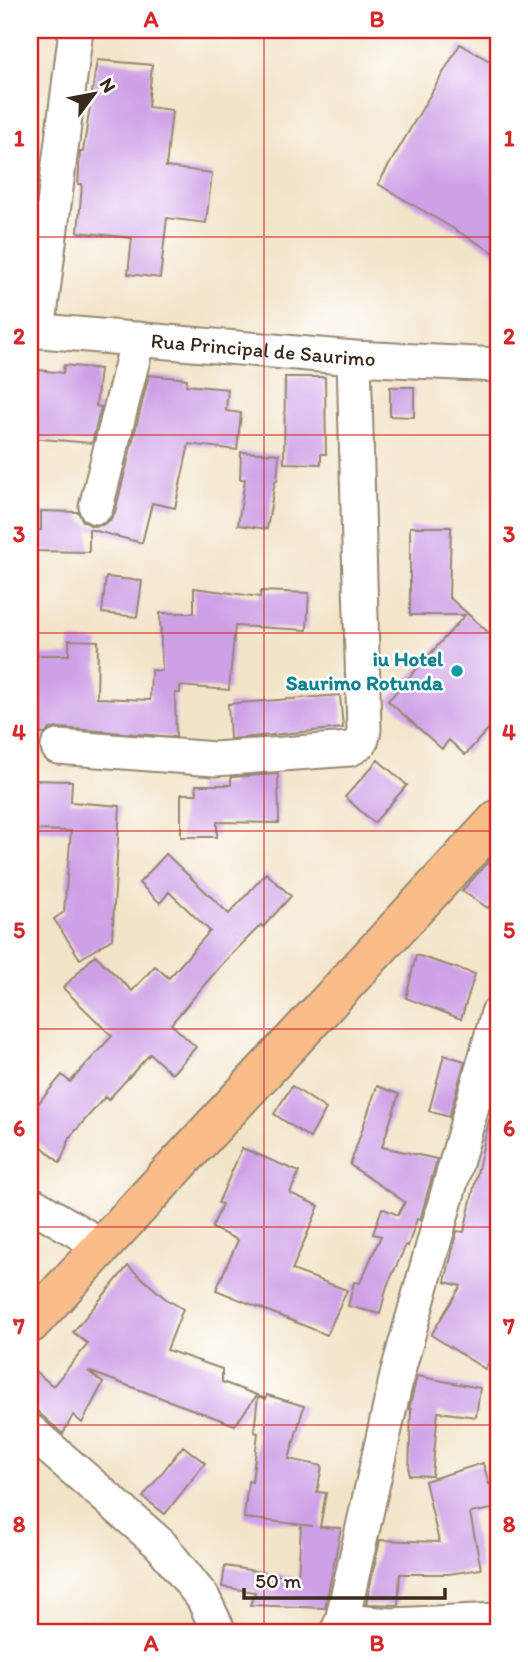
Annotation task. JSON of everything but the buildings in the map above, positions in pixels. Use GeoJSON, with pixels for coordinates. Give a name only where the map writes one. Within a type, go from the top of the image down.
{"type":"FeatureCollection","features":[{"type":"Feature","properties":{"kind":"main road"},"geometry":{"type":"LineString","coordinates":[[30,1324],[498,819]]}},
{"type":"Feature","properties":{"kind":"street"},"geometry":{"type":"LineString","coordinates":[[34,330],[76,30]]}},
{"type":"Feature","properties":{"kind":"street","name":"Rua Principal de Saurimo"},"geometry":{"type":"LineString","coordinates":[[34,330],[354,358],[498,365]]}},
{"type":"Feature","properties":{"kind":"street"},"geometry":{"type":"LineString","coordinates":[[96,507],[138,339]]}},
{"type":"Feature","properties":{"kind":"street"},"geometry":{"type":"LineString","coordinates":[[58,747],[215,758],[351,749],[359,745],[363,739],[363,729],[354,358]]}},
{"type":"Feature","properties":{"kind":"street"},"geometry":{"type":"LineString","coordinates":[[498,1013],[398,1371],[339,1626],[498,1620]]}},
{"type":"Feature","properties":{"kind":"street"},"geometry":{"type":"LineString","coordinates":[[30,1203],[102,1246]]}},
{"type":"Feature","properties":{"kind":"street"},"geometry":{"type":"LineString","coordinates":[[30,1431],[160,1544],[203,1598],[219,1632]]}},
{"type":"Feature","properties":{"kind":"place","name":"iu Hotel Saurimo Rotunda"},"geometry":{"type":"Point","coordinates":[457,671]}}]}
